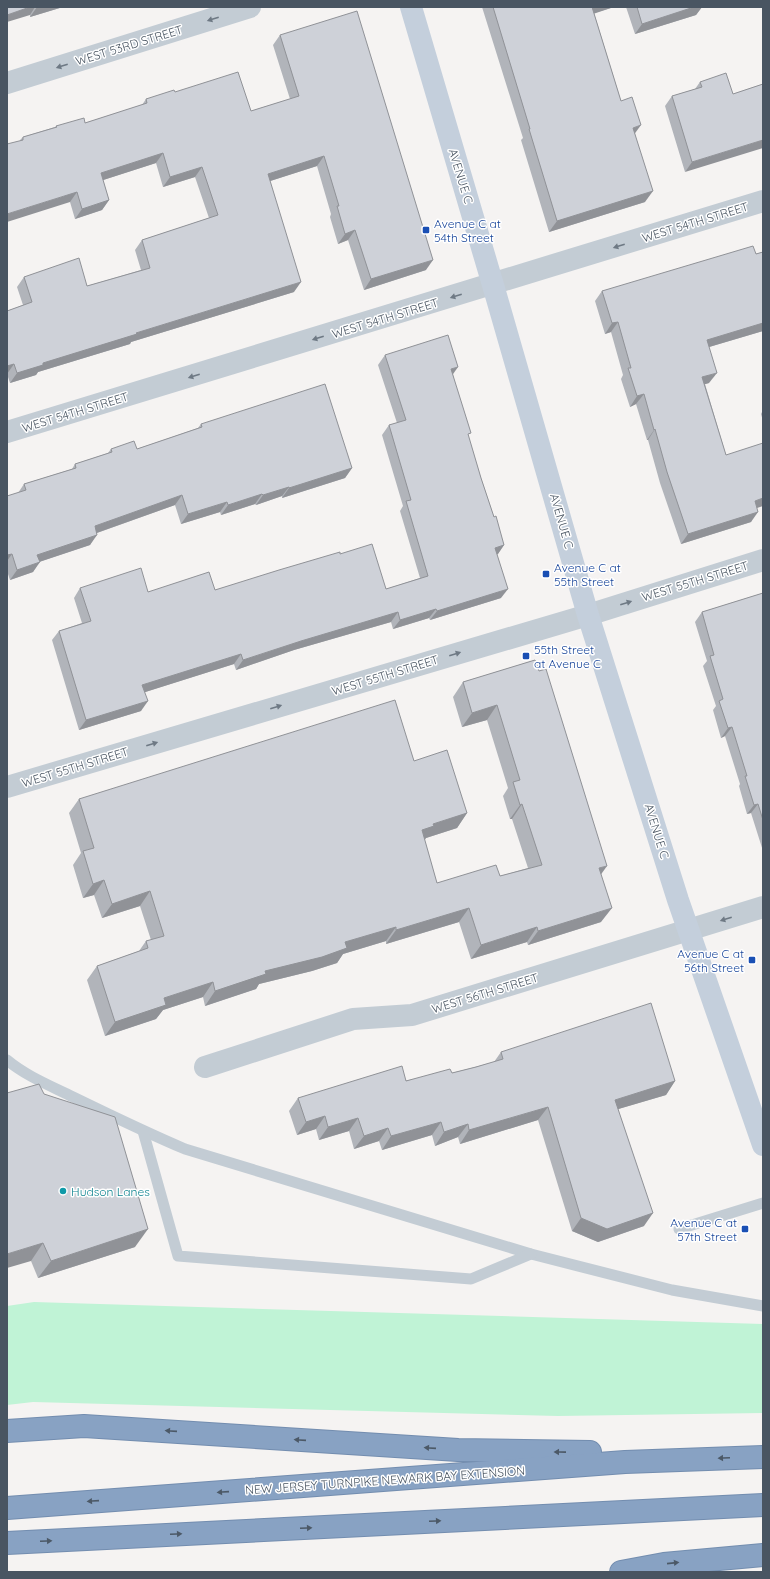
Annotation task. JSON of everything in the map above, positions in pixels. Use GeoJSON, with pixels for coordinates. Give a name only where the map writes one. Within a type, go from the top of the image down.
{"type":"FeatureCollection","features":[{"type":"Feature","properties":{"kind":"highway"},"geometry":{"type":"LineString","coordinates":[[7,1431],[84,1426],[458,1450],[604,1452],[625,1462]]}},
{"type":"Feature","properties":{"kind":"highway","name":"NEW JERSEY TURNPIKE NEWARK BAY EXTENSION"},"geometry":{"type":"LineString","coordinates":[[7,1508],[625,1462],[763,1457]]}},
{"type":"Feature","properties":{"kind":"highway"},"geometry":{"type":"LineString","coordinates":[[7,1543],[763,1505]]}},
{"type":"Feature","properties":{"kind":"highway"},"geometry":{"type":"LineString","coordinates":[[621,1572],[664,1564],[763,1555]]}},
{"type":"Feature","properties":{"kind":"main road","name":"AVENUE C"},"geometry":{"type":"LineString","coordinates":[[411,7],[588,615],[689,930],[763,1145]]}},
{"type":"Feature","properties":{"kind":"street","name":"WEST 53RD STREET"},"geometry":{"type":"LineString","coordinates":[[7,83],[250,7]]}},
{"type":"Feature","properties":{"kind":"street","name":"WEST 54TH STREET"},"geometry":{"type":"LineString","coordinates":[[7,432],[493,285],[763,201]]}},
{"type":"Feature","properties":{"kind":"street","name":"WEST 55TH STREET"},"geometry":{"type":"LineString","coordinates":[[7,787],[588,615],[763,560]]}},
{"type":"Feature","properties":{"kind":"street","name":"WEST 56TH STREET"},"geometry":{"type":"LineString","coordinates":[[205,1067],[353,1019],[412,1015],[763,907]]}},
{"type":"Feature","properties":{"kind":"lane"},"geometry":{"type":"LineString","coordinates":[[7,1060],[48,1085],[143,1131],[185,1149],[531,1254],[672,1290],[763,1306]]}},
{"type":"Feature","properties":{"kind":"lane"},"geometry":{"type":"LineString","coordinates":[[143,1131],[178,1256],[471,1279],[531,1254]]}},
{"type":"Feature","properties":{"kind":"lane"},"geometry":{"type":"LineString","coordinates":[[679,1229],[763,1203]]}},
{"type":"Feature","properties":{"kind":"green space"},"geometry":{"type":"Polygon","coordinates":[[[34,1302],[763,1324],[763,1413],[558,1416],[33,1402],[7,1405],[7,1306],[34,1302]]]}},
{"type":"Feature","properties":{"kind":"building"},"geometry":{"type":"Polygon","coordinates":[[[7,7],[30,7],[7,15],[7,7]]]}},
{"type":"Feature","properties":{"kind":"building"},"geometry":{"type":"Polygon","coordinates":[[[493,7],[592,7],[621,101],[632,97],[641,125],[633,128],[653,191],[557,221],[493,7]]]}},
{"type":"Feature","properties":{"kind":"building"},"geometry":{"type":"Polygon","coordinates":[[[637,7],[694,7],[642,24],[637,7]]]}},
{"type":"Feature","properties":{"kind":"building"},"geometry":{"type":"Polygon","coordinates":[[[357,11],[433,260],[371,279],[355,230],[345,234],[337,206],[339,206],[324,156],[268,174],[301,282],[136,333],[137,334],[43,363],[43,365],[17,373],[14,364],[7,366],[7,311],[32,302],[24,277],[79,258],[87,286],[150,268],[142,240],[218,215],[202,167],[170,177],[163,153],[101,173],[109,200],[82,209],[77,192],[7,214],[7,144],[23,140],[23,137],[84,118],[85,123],[147,103],[146,99],[174,90],[175,92],[238,72],[251,111],[299,96],[280,35],[357,11]]]}},
{"type":"Feature","properties":{"kind":"building"},"geometry":{"type":"Polygon","coordinates":[[[726,73],[733,94],[763,84],[763,140],[692,162],[672,96],[702,87],[700,82],[726,73]]]}},
{"type":"Feature","properties":{"kind":"building"},"geometry":{"type":"Polygon","coordinates":[[[753,246],[756,254],[763,252],[763,323],[707,340],[717,373],[702,377],[726,455],[763,443],[763,498],[755,501],[758,512],[688,534],[667,472],[644,394],[637,396],[628,368],[631,368],[618,322],[612,323],[602,291],[753,246]]]}},
{"type":"Feature","properties":{"kind":"building"},"geometry":{"type":"Polygon","coordinates":[[[448,335],[458,367],[451,369],[471,433],[468,434],[494,517],[496,516],[504,545],[495,548],[508,589],[437,611],[436,609],[400,620],[398,612],[243,660],[241,654],[142,685],[148,701],[86,720],[59,631],[91,621],[80,588],[141,568],[148,592],[209,572],[215,590],[340,552],[340,554],[372,544],[386,589],[428,576],[406,501],[411,500],[389,425],[406,420],[385,355],[448,335]]]}},
{"type":"Feature","properties":{"kind":"building"},"geometry":{"type":"Polygon","coordinates":[[[325,384],[352,468],[289,488],[262,494],[228,505],[227,502],[188,514],[182,495],[95,526],[97,535],[37,555],[40,562],[17,570],[12,554],[7,555],[7,496],[26,490],[24,484],[76,468],[75,464],[112,452],[111,449],[134,441],[137,449],[202,427],[201,424],[325,384]]]}},
{"type":"Feature","properties":{"kind":"building"},"geometry":{"type":"Polygon","coordinates":[[[763,593],[763,820],[758,804],[754,805],[732,727],[728,728],[719,701],[723,699],[710,656],[714,655],[702,612],[763,593]]]}},
{"type":"Feature","properties":{"kind":"building"},"geometry":{"type":"Polygon","coordinates":[[[535,660],[539,671],[546,669],[607,866],[599,868],[612,908],[538,931],[537,927],[481,945],[469,908],[396,930],[396,927],[345,942],[347,948],[322,957],[265,971],[266,974],[215,991],[213,982],[164,998],[166,1005],[115,1022],[97,966],[148,948],[146,941],[164,936],[150,891],[112,904],[104,880],[93,884],[83,851],[94,848],[79,799],[395,700],[414,761],[447,750],[467,813],[433,824],[434,826],[422,830],[437,883],[496,865],[500,876],[542,865],[522,804],[520,805],[513,782],[520,780],[497,705],[472,713],[463,682],[535,660]]]}},
{"type":"Feature","properties":{"kind":"building"},"geometry":{"type":"Polygon","coordinates":[[[651,1003],[675,1081],[615,1100],[653,1213],[607,1229],[581,1218],[548,1107],[469,1130],[468,1124],[444,1132],[441,1122],[391,1136],[388,1128],[364,1136],[358,1118],[328,1127],[325,1116],[306,1122],[298,1098],[402,1066],[406,1081],[450,1069],[452,1073],[476,1067],[503,1059],[501,1052],[651,1003]]]}},
{"type":"Feature","properties":{"kind":"building","name":"Hudson Lanes"},"geometry":{"type":"Polygon","coordinates":[[[39,1084],[44,1094],[115,1117],[148,1229],[51,1261],[43,1243],[7,1254],[7,1093],[39,1084]]]}},
{"type":"Feature","properties":{"kind":"place","name":"Avenue C at 54th Street"},"geometry":{"type":"Point","coordinates":[426,230]}},
{"type":"Feature","properties":{"kind":"place","name":"Avenue C at 55th Street"},"geometry":{"type":"Point","coordinates":[546,574]}},
{"type":"Feature","properties":{"kind":"place","name":"55th Street at Avenue C"},"geometry":{"type":"Point","coordinates":[526,656]}},
{"type":"Feature","properties":{"kind":"place","name":"Avenue C at 56th Street"},"geometry":{"type":"Point","coordinates":[752,960]}},
{"type":"Feature","properties":{"kind":"place","name":"Hudson Lanes"},"geometry":{"type":"Point","coordinates":[63,1191]}},
{"type":"Feature","properties":{"kind":"place","name":"Avenue C at 57th Street"},"geometry":{"type":"Point","coordinates":[745,1229]}}]}
